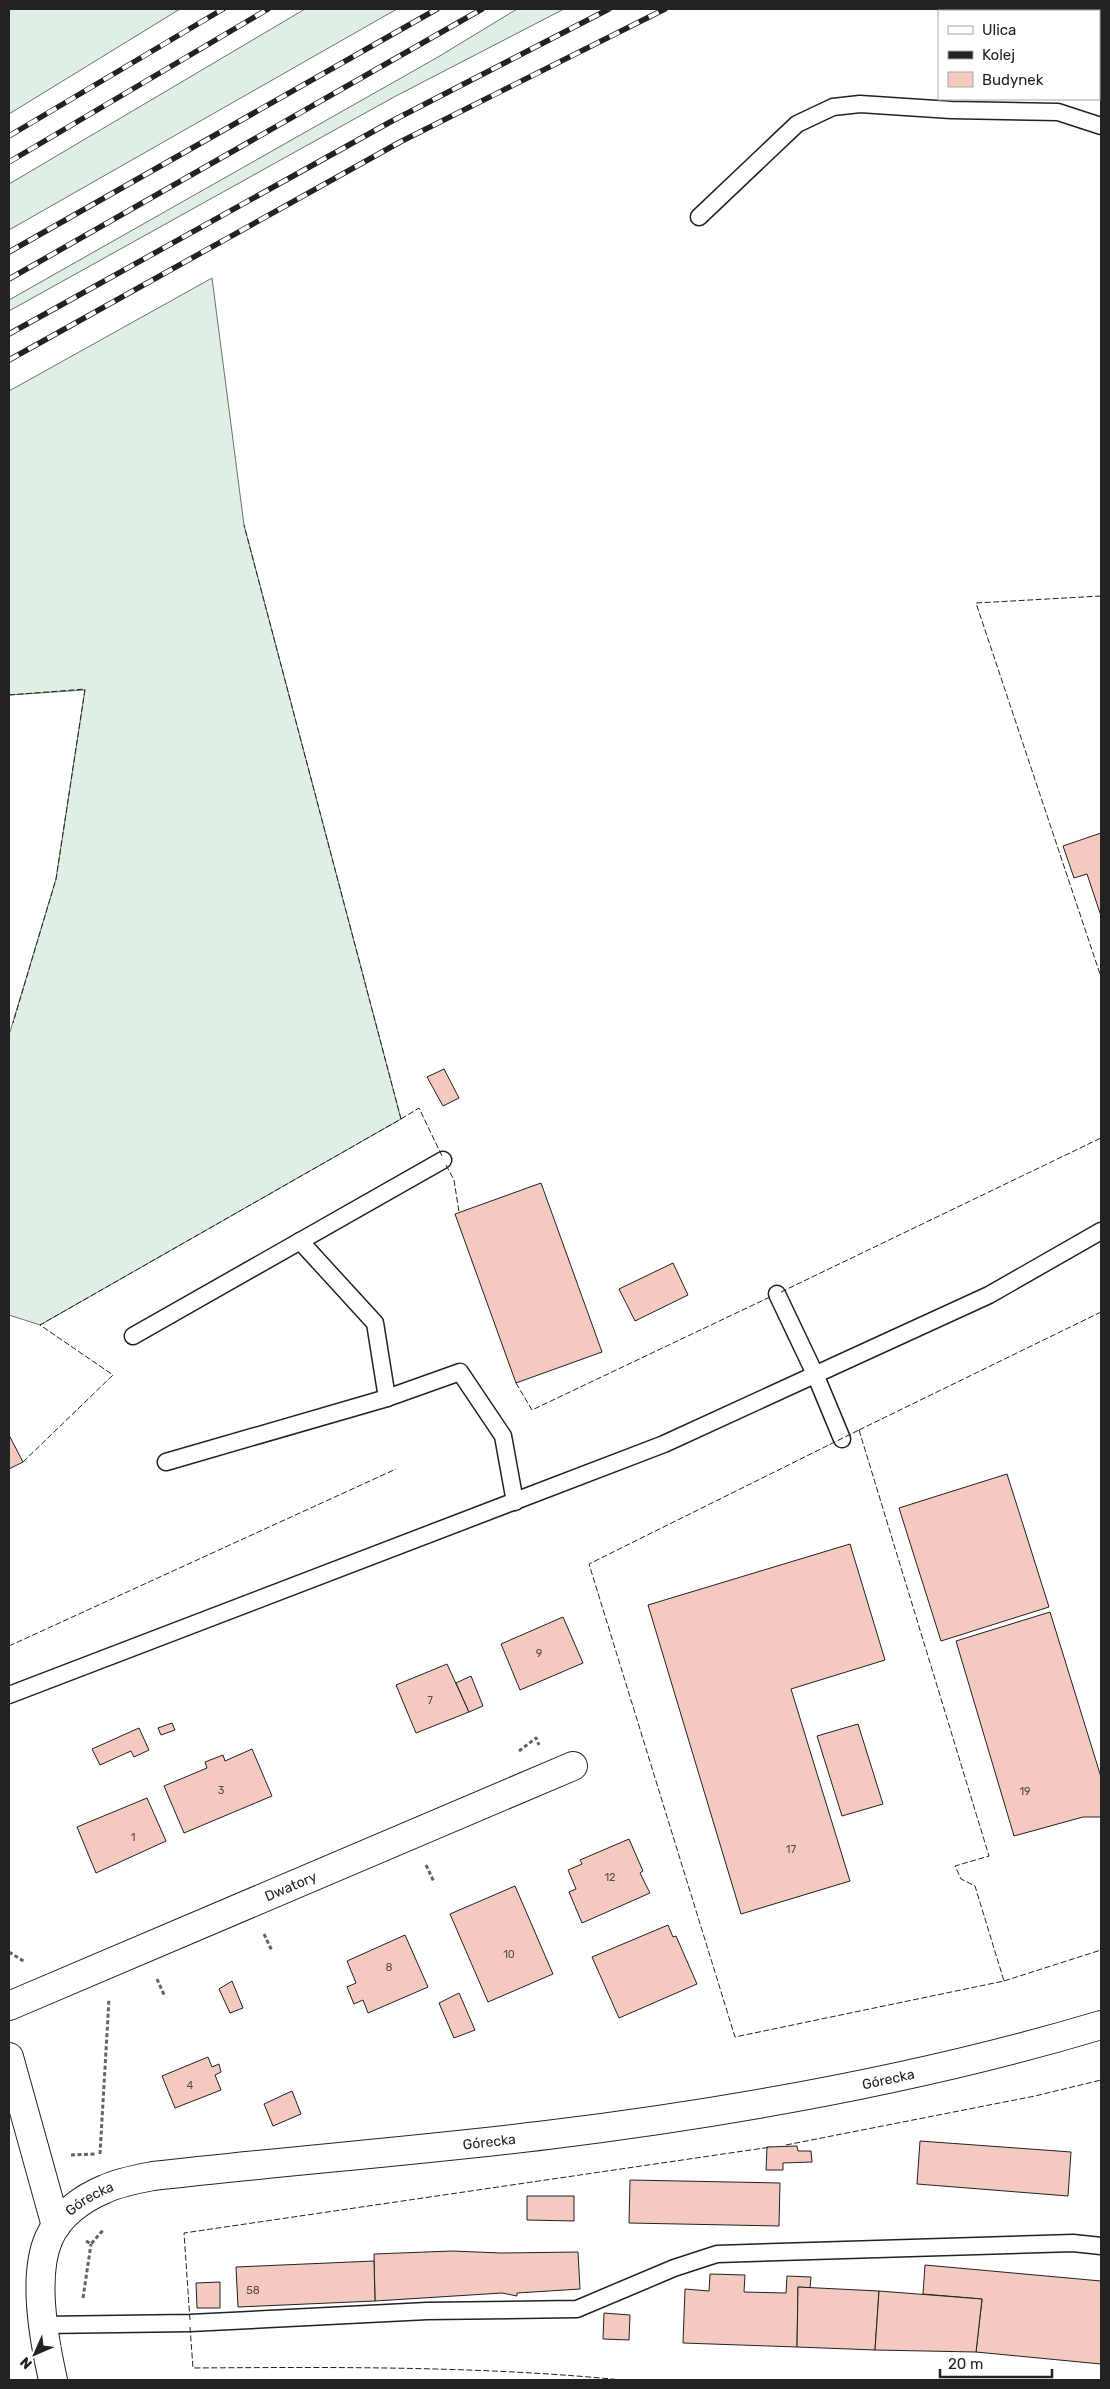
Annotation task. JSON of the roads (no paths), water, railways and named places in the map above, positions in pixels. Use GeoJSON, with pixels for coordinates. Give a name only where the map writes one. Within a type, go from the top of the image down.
{"type":"FeatureCollection","features":[{"type":"Feature","properties":{"kind":"street","name":"Dwatory"},"geometry":{"type":"LineString","coordinates":[[9,2006],[573,1766]]}},
{"type":"Feature","properties":{"kind":"street","name":"Górecka"},"geometry":{"type":"LineString","coordinates":[[56,2226],[68,2212],[85,2199],[106,2188],[153,2176],[546,2135],[714,2110],[800,2096],[989,2058],[1101,2025]]}},
{"type":"Feature","properties":{"kind":"street","name":"Górecka"},"geometry":{"type":"LineString","coordinates":[[9,2057],[56,2226]]}},
{"type":"Feature","properties":{"kind":"street"},"geometry":{"type":"LineString","coordinates":[[53,2380],[44,2325],[40,2271],[49,2238],[56,2226]]}},
{"type":"Feature","properties":{"kind":"lane"},"geometry":{"type":"LineString","coordinates":[[699,217],[797,124],[833,107],[860,104],[951,110],[1058,112],[1101,126]]}},
{"type":"Feature","properties":{"kind":"lane"},"geometry":{"type":"LineString","coordinates":[[133,1336],[444,1160]]}},
{"type":"Feature","properties":{"kind":"lane"},"geometry":{"type":"LineString","coordinates":[[9,1695],[664,1444],[989,1295],[1101,1231]]}},
{"type":"Feature","properties":{"kind":"lane"},"geometry":{"type":"LineString","coordinates":[[300,1241],[375,1323],[387,1398]]}},
{"type":"Feature","properties":{"kind":"lane"},"geometry":{"type":"LineString","coordinates":[[777,1294],[815,1374],[842,1439]]}},
{"type":"Feature","properties":{"kind":"lane"},"geometry":{"type":"LineString","coordinates":[[166,1462],[387,1398],[460,1372],[503,1436],[515,1502]]}},
{"type":"Feature","properties":{"kind":"lane"},"geometry":{"type":"LineString","coordinates":[[44,2325],[190,2323],[427,2311],[577,2309],[674,2268],[717,2254],[1073,2243],[1101,2246]]}},
{"type":"Feature","properties":{"kind":"railway"},"geometry":{"type":"LineString","coordinates":[[9,136],[223,9]]}},
{"type":"Feature","properties":{"kind":"railway"},"geometry":{"type":"LineString","coordinates":[[9,162],[268,9]]}},
{"type":"Feature","properties":{"kind":"railway"},"geometry":{"type":"LineString","coordinates":[[9,252],[437,9]]}},
{"type":"Feature","properties":{"kind":"railway"},"geometry":{"type":"LineString","coordinates":[[9,279],[482,9]]}},
{"type":"Feature","properties":{"kind":"railway"},"geometry":{"type":"LineString","coordinates":[[9,334],[392,121],[609,9]]}},
{"type":"Feature","properties":{"kind":"railway"},"geometry":{"type":"LineString","coordinates":[[9,360],[400,142],[665,9]]}}]}
